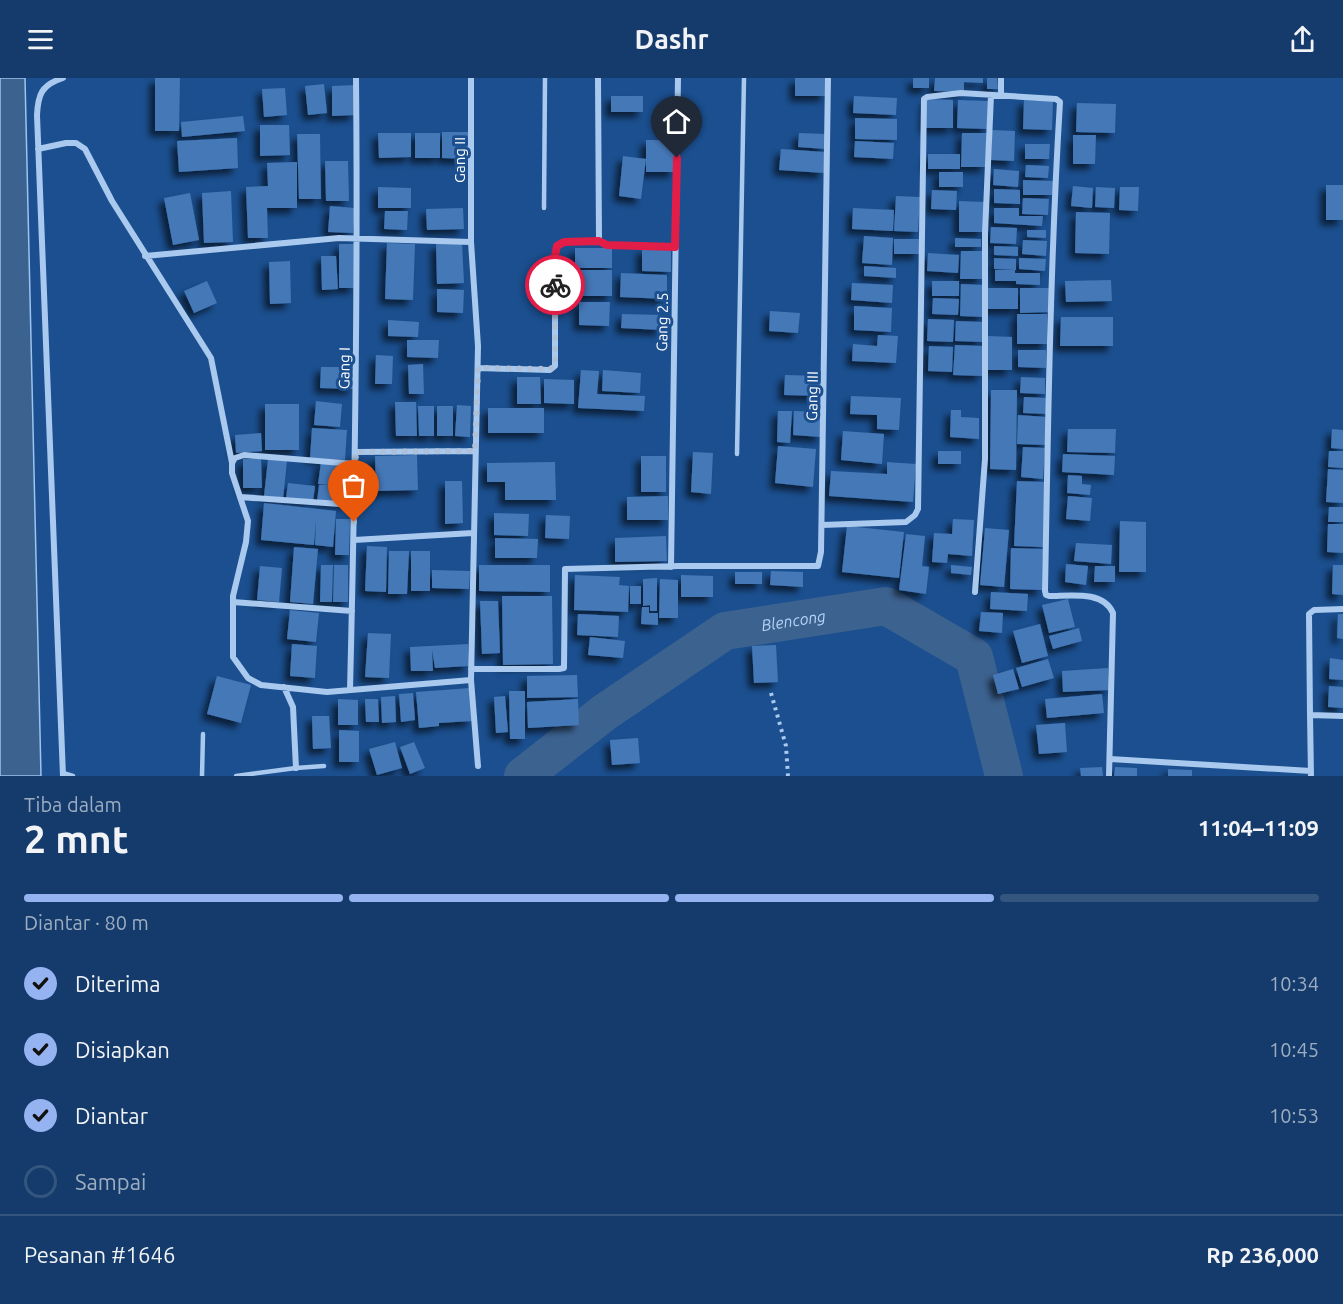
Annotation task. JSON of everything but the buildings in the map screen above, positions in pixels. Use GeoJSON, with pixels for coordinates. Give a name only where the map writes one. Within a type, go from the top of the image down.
{"type":"FeatureCollection","features":[{"type":"Feature","properties":{"kind":"street"},"geometry":{"type":"LineString","coordinates":[[63,78],[47,86],[38,96],[38,149],[63,775]]}},
{"type":"Feature","properties":{"kind":"street","name":"Gang I"},"geometry":{"type":"LineString","coordinates":[[350,690],[356,452],[356,78]]}},
{"type":"Feature","properties":{"kind":"street","name":"Gang II"},"geometry":{"type":"LineString","coordinates":[[471,78],[471,242],[478,368],[471,680],[478,766]]}},
{"type":"Feature","properties":{"kind":"street"},"geometry":{"type":"LineString","coordinates":[[598,78],[599,241]]}},
{"type":"Feature","properties":{"kind":"street","name":"Gang 2.5"},"geometry":{"type":"LineString","coordinates":[[671,567],[678,78]]}},
{"type":"Feature","properties":{"kind":"street","name":"Gang III"},"geometry":{"type":"LineString","coordinates":[[671,567],[818,566],[822,525],[828,78]]}},
{"type":"Feature","properties":{"kind":"street"},"geometry":{"type":"LineString","coordinates":[[1001,78],[1001,94]]}},
{"type":"Feature","properties":{"kind":"street"},"geometry":{"type":"LineString","coordinates":[[822,525],[906,522],[915,515],[918,509],[922,104],[924,99],[961,93],[1056,99],[1060,102],[1050,313],[1045,591],[1049,596],[1091,596],[1106,604],[1113,613],[1109,776]]}},
{"type":"Feature","properties":{"kind":"street"},"geometry":{"type":"LineString","coordinates":[[975,592],[985,459],[985,233],[991,95]]}},
{"type":"Feature","properties":{"kind":"street"},"geometry":{"type":"LineString","coordinates":[[38,149],[66,143],[76,143],[85,149],[112,201],[145,256],[211,358],[232,473],[248,521],[233,602],[233,657],[240,669],[248,678],[261,685],[327,692],[471,680]]}},
{"type":"Feature","properties":{"kind":"street"},"geometry":{"type":"LineString","coordinates":[[145,256],[280,242],[357,237],[471,242]]}},
{"type":"Feature","properties":{"kind":"street"},"geometry":{"type":"LineString","coordinates":[[478,368],[550,369],[555,366],[555,256],[557,246],[564,242],[599,241],[607,245],[675,247]]}},
{"type":"Feature","properties":{"kind":"street"},"geometry":{"type":"LineString","coordinates":[[356,452],[475,451]]}},
{"type":"Feature","properties":{"kind":"street"},"geometry":{"type":"LineString","coordinates":[[232,463],[235,458],[244,455],[355,464]]}},
{"type":"Feature","properties":{"kind":"street"},"geometry":{"type":"LineString","coordinates":[[240,497],[354,505]]}},
{"type":"Feature","properties":{"kind":"street"},"geometry":{"type":"LineString","coordinates":[[354,540],[473,533]]}},
{"type":"Feature","properties":{"kind":"street"},"geometry":{"type":"LineString","coordinates":[[471,669],[564,668],[565,569],[671,567]]}},
{"type":"Feature","properties":{"kind":"street"},"geometry":{"type":"LineString","coordinates":[[233,602],[352,610]]}},
{"type":"Feature","properties":{"kind":"street"},"geometry":{"type":"LineString","coordinates":[[1110,759],[1311,773],[1309,614],[1314,610],[1343,609]]}},
{"type":"Feature","properties":{"kind":"street"},"geometry":{"type":"LineString","coordinates":[[285,687],[293,707],[296,768]]}},
{"type":"Feature","properties":{"kind":"street"},"geometry":{"type":"LineString","coordinates":[[1310,715],[1343,716]]}},
{"type":"Feature","properties":{"kind":"lane"},"geometry":{"type":"LineString","coordinates":[[544,78],[544,208]]}},
{"type":"Feature","properties":{"kind":"lane"},"geometry":{"type":"LineString","coordinates":[[737,454],[744,78]]}},
{"type":"Feature","properties":{"kind":"lane"},"geometry":{"type":"LineString","coordinates":[[202,776],[203,734]]}},
{"type":"Feature","properties":{"kind":"lane"},"geometry":{"type":"LineString","coordinates":[[236,776],[324,766]]}},
{"type":"Feature","properties":{"kind":"lane"},"geometry":{"type":"LineString","coordinates":[[296,768],[299,776]]}},
{"type":"Feature","properties":{"kind":"lane"},"geometry":{"type":"LineString","coordinates":[[63,775],[73,776]]}},
{"type":"Feature","properties":{"kind":"path"},"geometry":{"type":"LineString","coordinates":[[771,693],[786,746],[789,774]]}},
{"type":"Feature","properties":{"kind":"water"},"geometry":{"type":"Polygon","coordinates":[[[0,78],[25,78],[41,776],[0,776],[0,78]]]}},
{"type":"Feature","properties":{"kind":"waterway","name":"Blencong"},"geometry":{"type":"LineString","coordinates":[[523,776],[605,712],[725,631],[886,606],[974,657],[1004,776]]}},
{"type":"Feature","properties":{"kind":"way so far"},"geometry":{"type":"LineString","coordinates":[[354,522],[356,452],[475,451],[478,368],[550,369],[555,366],[555,285]]}},
{"type":"Feature","properties":{"kind":"route"},"geometry":{"type":"LineString","coordinates":[[555,285],[557,246],[564,242],[599,241],[607,245],[675,247],[677,158]]}}]}
